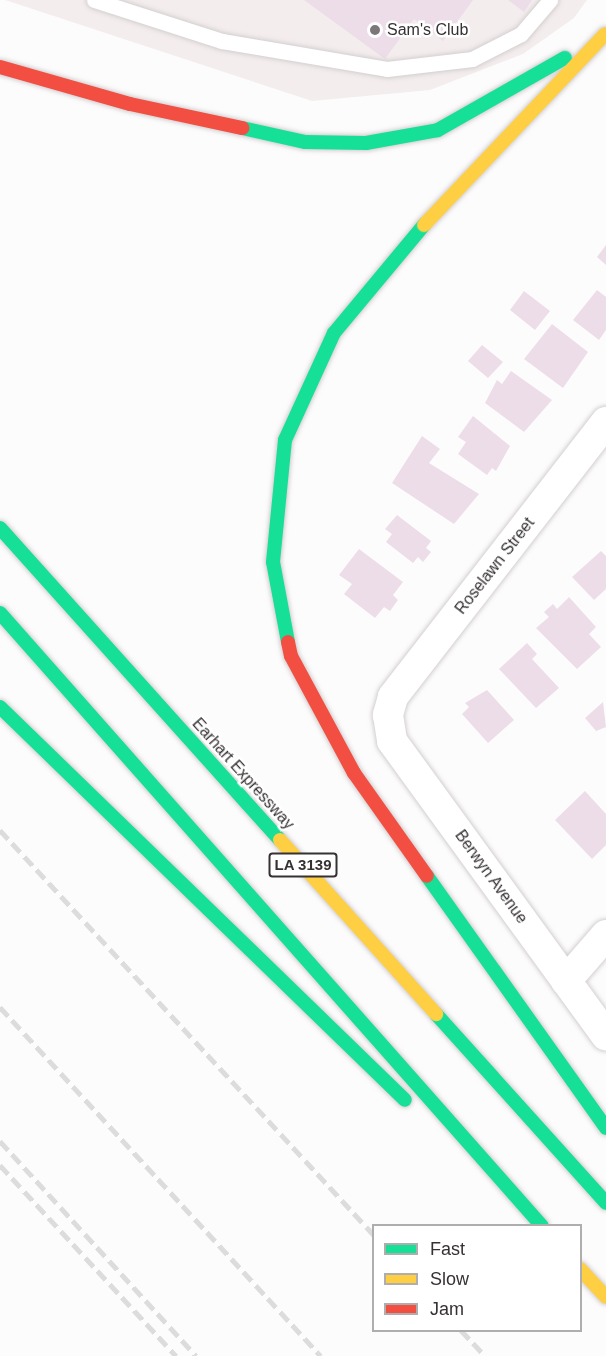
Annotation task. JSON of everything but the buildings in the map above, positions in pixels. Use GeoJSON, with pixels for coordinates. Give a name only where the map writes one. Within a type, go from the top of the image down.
{"type":"FeatureCollection","features":[{"type":"Feature","properties":{"kind":"highway"},"geometry":{"type":"LineString","coordinates":[[0,67],[130,104],[305,142],[366,143],[438,130],[605,34],[386,265],[334,333],[285,440],[273,562],[291,656],[354,773],[606,1128]]}},
{"type":"Feature","properties":{"kind":"highway","name":"Earhart Expressway"},"geometry":{"type":"LineString","coordinates":[[0,528],[606,1203]]}},
{"type":"Feature","properties":{"kind":"highway"},"geometry":{"type":"LineString","coordinates":[[0,613],[540,1224]]}},
{"type":"Feature","properties":{"kind":"highway"},"geometry":{"type":"LineString","coordinates":[[0,707],[414,1109]]}},
{"type":"Feature","properties":{"kind":"highway"},"geometry":{"type":"LineString","coordinates":[[432,1126],[534,1224]]}},
{"type":"Feature","properties":{"kind":"highway"},"geometry":{"type":"LineString","coordinates":[[582,1270],[606,1297]]}},
{"type":"Feature","properties":{"kind":"street","name":"Roselawn Street"},"geometry":{"type":"LineString","coordinates":[[389,714],[393,697],[606,422]]}},
{"type":"Feature","properties":{"kind":"street","name":"Berwyn Avenue"},"geometry":{"type":"LineString","coordinates":[[389,714],[392,741],[606,1036]]}},
{"type":"Feature","properties":{"kind":"street"},"geometry":{"type":"LineString","coordinates":[[566,981],[606,935]]}},
{"type":"Feature","properties":{"kind":"lane"},"geometry":{"type":"LineString","coordinates":[[94,0],[222,41],[387,69],[472,58],[521,34],[550,0]]}},
{"type":"Feature","properties":{"kind":"shaded area"},"geometry":{"type":"Polygon","coordinates":[[[5,0],[587,0],[574,18],[523,54],[430,90],[312,101],[5,0]]]}},
{"type":"Feature","properties":{"kind":"railway"},"geometry":{"type":"LineString","coordinates":[[0,830],[372,1233]]}},
{"type":"Feature","properties":{"kind":"railway"},"geometry":{"type":"LineString","coordinates":[[0,1007],[321,1356]]}},
{"type":"Feature","properties":{"kind":"railway"},"geometry":{"type":"LineString","coordinates":[[0,1141],[196,1356]]}},
{"type":"Feature","properties":{"kind":"railway"},"geometry":{"type":"LineString","coordinates":[[0,1165],[176,1356]]}},
{"type":"Feature","properties":{"kind":"railway"},"geometry":{"type":"LineString","coordinates":[[463,1332],[485,1356]]}},
{"type":"Feature","properties":{"kind":"traffic: fast"},"geometry":{"type":"LineString","coordinates":[[242,128],[305,142],[366,143],[438,130],[565,58]]}},
{"type":"Feature","properties":{"kind":"traffic: fast"},"geometry":{"type":"LineString","coordinates":[[288,642],[273,562],[285,440],[334,333],[424,225]]}},
{"type":"Feature","properties":{"kind":"traffic: fast"},"geometry":{"type":"LineString","coordinates":[[0,528],[280,840]]}},
{"type":"Feature","properties":{"kind":"traffic: fast"},"geometry":{"type":"LineString","coordinates":[[0,613],[540,1224]]}},
{"type":"Feature","properties":{"kind":"traffic: fast"},"geometry":{"type":"LineString","coordinates":[[0,707],[405,1100]]}},
{"type":"Feature","properties":{"kind":"traffic: fast"},"geometry":{"type":"LineString","coordinates":[[427,876],[606,1128]]}},
{"type":"Feature","properties":{"kind":"traffic: fast"},"geometry":{"type":"LineString","coordinates":[[436,1014],[606,1203]]}},
{"type":"Feature","properties":{"kind":"traffic: slow"},"geometry":{"type":"LineString","coordinates":[[424,225],[605,34]]}},
{"type":"Feature","properties":{"kind":"traffic: slow"},"geometry":{"type":"LineString","coordinates":[[280,840],[436,1014]]}},
{"type":"Feature","properties":{"kind":"traffic: slow"},"geometry":{"type":"LineString","coordinates":[[582,1271],[606,1297]]}},
{"type":"Feature","properties":{"kind":"traffic: jam"},"geometry":{"type":"LineString","coordinates":[[0,67],[130,104],[242,128]]}},
{"type":"Feature","properties":{"kind":"traffic: jam"},"geometry":{"type":"LineString","coordinates":[[288,642],[291,656],[354,773],[427,876]]}},
{"type":"Feature","properties":{"kind":"place","name":"Sam's Club"},"geometry":{"type":"Point","coordinates":[375,30]}}]}
